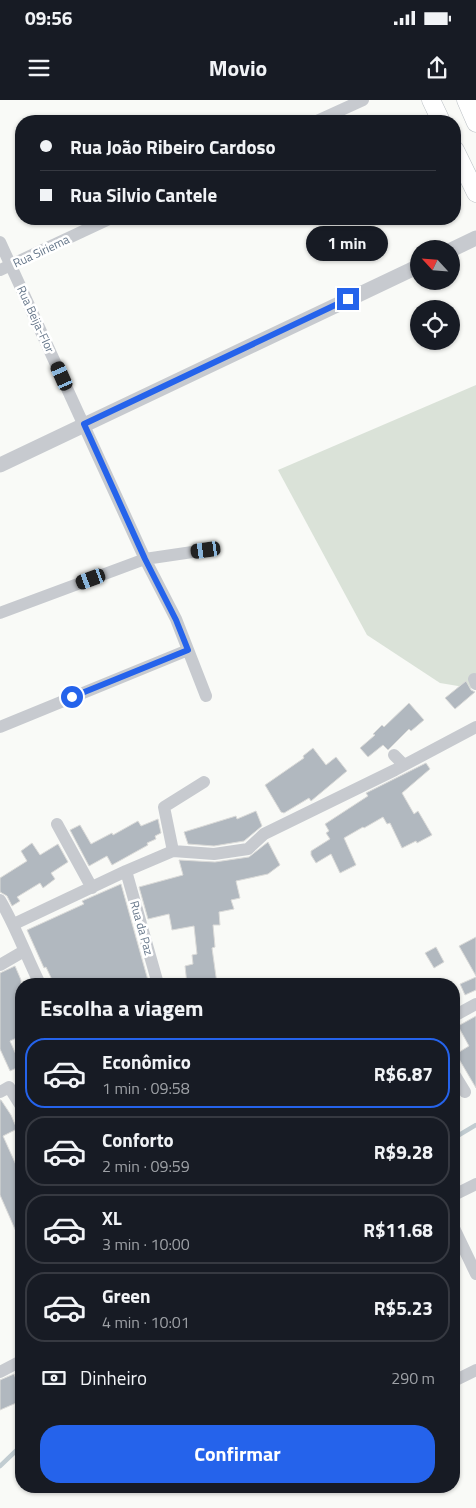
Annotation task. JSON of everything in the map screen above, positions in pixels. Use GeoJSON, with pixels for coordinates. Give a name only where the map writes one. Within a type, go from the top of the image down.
{"type":"FeatureCollection","features":[{"type":"Feature","properties":{"kind":"main road"},"geometry":{"type":"LineString","coordinates":[[430,100],[438,115]]}},
{"type":"Feature","properties":{"kind":"main road"},"geometry":{"type":"LineString","coordinates":[[466,100],[476,123]]}},
{"type":"Feature","properties":{"kind":"main road"},"geometry":{"type":"LineString","coordinates":[[461,162],[476,193]]}},
{"type":"Feature","properties":{"kind":"street"},"geometry":{"type":"LineString","coordinates":[[330,115],[363,100]]}},
{"type":"Feature","properties":{"kind":"street","name":"Rua Siriema"},"geometry":{"type":"LineString","coordinates":[[5,268],[96,225]]}},
{"type":"Feature","properties":{"kind":"street"},"geometry":{"type":"LineString","coordinates":[[460,246],[476,238]]}},
{"type":"Feature","properties":{"kind":"street","name":"Rua Beija-Flor"},"geometry":{"type":"LineString","coordinates":[[0,242],[5,268],[84,424],[145,559],[176,620],[206,696]]}},
{"type":"Feature","properties":{"kind":"street"},"geometry":{"type":"LineString","coordinates":[[0,464],[410,270]]}},
{"type":"Feature","properties":{"kind":"street"},"geometry":{"type":"LineString","coordinates":[[0,613],[145,559],[206,550]]}},
{"type":"Feature","properties":{"kind":"street"},"geometry":{"type":"LineString","coordinates":[[0,727],[188,650]]}},
{"type":"Feature","properties":{"kind":"street"},"geometry":{"type":"LineString","coordinates":[[14,924],[173,851],[214,854],[248,849],[264,834],[476,727]]}},
{"type":"Feature","properties":{"kind":"street"},"geometry":{"type":"LineString","coordinates":[[394,755],[404,765]]}},
{"type":"Feature","properties":{"kind":"street"},"geometry":{"type":"LineString","coordinates":[[173,851],[164,807],[204,782]]}},
{"type":"Feature","properties":{"kind":"street"},"geometry":{"type":"LineString","coordinates":[[56,824],[92,888]]}},
{"type":"Feature","properties":{"kind":"street","name":"Rua da Paz"},"geometry":{"type":"LineString","coordinates":[[126,871],[156,978]]}},
{"type":"Feature","properties":{"kind":"street"},"geometry":{"type":"LineString","coordinates":[[0,900],[14,924],[37,978]]}},
{"type":"Feature","properties":{"kind":"street"},"geometry":{"type":"LineString","coordinates":[[0,965],[24,951]]}},
{"type":"Feature","properties":{"kind":"street"},"geometry":{"type":"LineString","coordinates":[[460,1013],[476,1004]]}},
{"type":"Feature","properties":{"kind":"street"},"geometry":{"type":"LineString","coordinates":[[460,1084],[465,1092]]}},
{"type":"Feature","properties":{"kind":"street"},"geometry":{"type":"LineString","coordinates":[[0,1092],[9,1087],[15,1096]]}},
{"type":"Feature","properties":{"kind":"street"},"geometry":{"type":"LineString","coordinates":[[460,1192],[476,1184]]}},
{"type":"Feature","properties":{"kind":"street"},"geometry":{"type":"LineString","coordinates":[[460,1241],[476,1274]]}},
{"type":"Feature","properties":{"kind":"street"},"geometry":{"type":"LineString","coordinates":[[0,1372],[15,1364]]}},
{"type":"Feature","properties":{"kind":"street"},"geometry":{"type":"LineString","coordinates":[[460,1378],[476,1370]]}},
{"type":"Feature","properties":{"kind":"shaded area"},"geometry":{"type":"Polygon","coordinates":[[[476,385],[476,689],[440,683],[367,635],[278,470],[476,385]]]}},
{"type":"Feature","properties":{"kind":"building"},"geometry":{"type":"Polygon","coordinates":[[[466,681],[471,690],[475,692],[455,709],[445,698],[466,681]]]}},
{"type":"Feature","properties":{"kind":"building"},"geometry":{"type":"Polygon","coordinates":[[[409,703],[424,720],[411,731],[409,729],[388,750],[383,745],[368,757],[360,748],[375,735],[373,734],[382,725],[384,727],[409,703]]]}},
{"type":"Feature","properties":{"kind":"building"},"geometry":{"type":"Polygon","coordinates":[[[313,748],[326,765],[336,757],[347,771],[311,801],[309,798],[284,813],[281,812],[265,785],[304,758],[303,756],[313,748]]]}},
{"type":"Feature","properties":{"kind":"building"},"geometry":{"type":"Polygon","coordinates":[[[426,763],[430,769],[402,793],[414,814],[418,811],[432,835],[402,848],[390,823],[387,824],[383,817],[344,838],[356,865],[340,873],[331,854],[316,863],[311,855],[311,851],[330,839],[326,833],[329,831],[325,824],[368,796],[366,793],[426,763]]]}},
{"type":"Feature","properties":{"kind":"building"},"geometry":{"type":"Polygon","coordinates":[[[256,811],[262,826],[244,841],[214,846],[188,844],[184,832],[236,816],[237,819],[256,811]]]}},
{"type":"Feature","properties":{"kind":"building"},"geometry":{"type":"Polygon","coordinates":[[[158,819],[161,833],[155,836],[156,839],[112,865],[107,856],[89,866],[70,830],[80,825],[91,844],[112,833],[113,835],[138,821],[141,826],[158,819]]]}},
{"type":"Feature","properties":{"kind":"building"},"geometry":{"type":"Polygon","coordinates":[[[268,842],[280,865],[268,874],[236,881],[240,898],[231,900],[234,909],[219,912],[220,925],[213,925],[215,947],[212,948],[216,978],[186,978],[185,966],[193,964],[192,955],[197,954],[194,926],[172,930],[169,914],[148,919],[139,887],[183,875],[179,860],[215,862],[249,857],[268,842]]]}},
{"type":"Feature","properties":{"kind":"building"},"geometry":{"type":"Polygon","coordinates":[[[32,843],[40,855],[58,844],[68,862],[51,873],[55,879],[43,888],[40,883],[17,897],[20,901],[12,906],[7,896],[0,892],[0,878],[27,861],[21,851],[32,843]]]}},
{"type":"Feature","properties":{"kind":"building"},"geometry":{"type":"Polygon","coordinates":[[[121,884],[147,978],[51,978],[46,967],[44,968],[27,930],[84,904],[82,901],[121,884]]]}},
{"type":"Feature","properties":{"kind":"building"},"geometry":{"type":"Polygon","coordinates":[[[476,937],[476,976],[459,946],[476,937]]]}},
{"type":"Feature","properties":{"kind":"building"},"geometry":{"type":"Polygon","coordinates":[[[436,947],[444,962],[434,968],[425,953],[436,947]]]}},
{"type":"Feature","properties":{"kind":"building"},"geometry":{"type":"Polygon","coordinates":[[[15,966],[20,978],[15,978],[15,1039],[10,1041],[15,1052],[15,1069],[10,1071],[0,1049],[0,973],[15,966]]]}},
{"type":"Feature","properties":{"kind":"building"},"geometry":{"type":"Polygon","coordinates":[[[476,977],[476,990],[465,995],[460,984],[476,977]]]}},
{"type":"Feature","properties":{"kind":"building"},"geometry":{"type":"Polygon","coordinates":[[[476,1016],[476,1088],[460,1061],[460,1052],[469,1046],[460,1030],[460,1025],[476,1016]]]}},
{"type":"Feature","properties":{"kind":"building"},"geometry":{"type":"Polygon","coordinates":[[[1,1100],[15,1124],[15,1130],[3,1136],[15,1163],[15,1229],[0,1195],[1,1100]]]}},
{"type":"Feature","properties":{"kind":"building"},"geometry":{"type":"Polygon","coordinates":[[[14,1374],[15,1377],[15,1404],[0,1410],[0,1380],[14,1374]]]}},
{"type":"Feature","properties":{"kind":"waterway"},"geometry":{"type":"LineString","coordinates":[[460,1134],[476,1125]]}},
{"type":"Feature","properties":{"kind":"waterway"},"geometry":{"type":"LineString","coordinates":[[0,1466],[15,1452]]}},
{"type":"Feature","properties":{"kind":"route"},"geometry":{"type":"LineString","coordinates":[[72,697],[188,650],[176,620],[145,559],[84,424],[348,299]]}}]}
